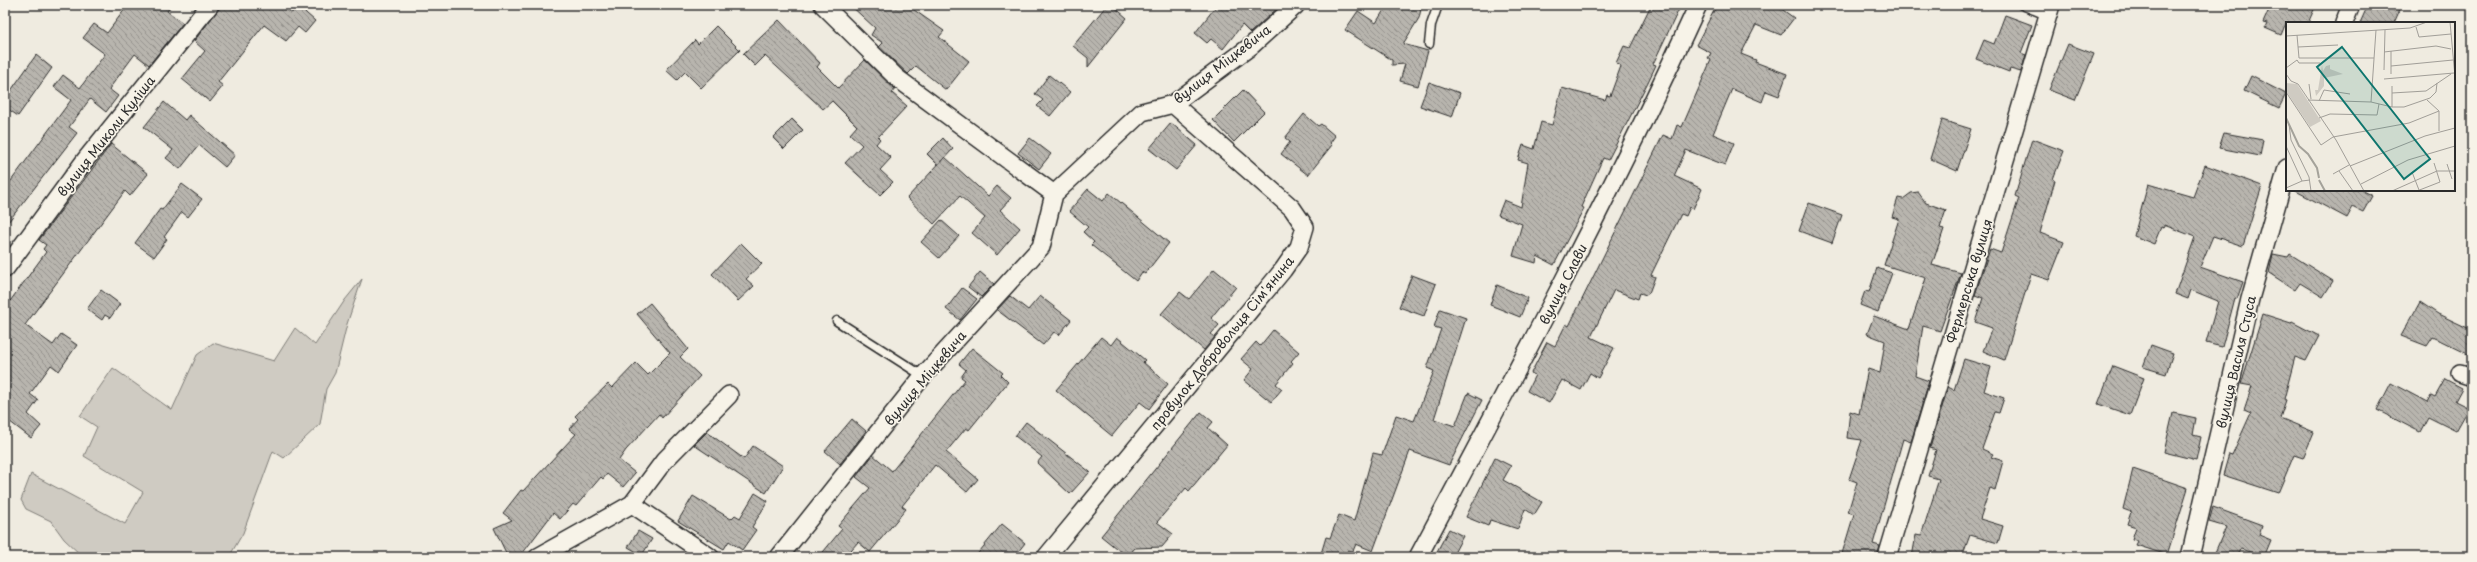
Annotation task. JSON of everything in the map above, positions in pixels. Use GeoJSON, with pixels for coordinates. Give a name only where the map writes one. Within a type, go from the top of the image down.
{"type":"FeatureCollection","features":[{"type":"Feature","properties":{"kind":"street","name":"вулиця Миколи Куліша"},"geometry":{"type":"LineString","coordinates":[[5,269],[86,160],[210,5]]}},
{"type":"Feature","properties":{"kind":"street"},"geometry":{"type":"LineString","coordinates":[[823,5],[897,78],[1054,194]]}},
{"type":"Feature","properties":{"kind":"street","name":"вулиця Міцкевича"},"geometry":{"type":"LineString","coordinates":[[779,557],[923,376],[1041,247],[1054,194],[1142,112],[1173,104],[1250,46],[1296,5]]}},
{"type":"Feature","properties":{"kind":"street","name":"вулиця Слави"},"geometry":{"type":"LineString","coordinates":[[1418,557],[1569,275],[1644,122],[1698,5]]}},
{"type":"Feature","properties":{"kind":"street"},"geometry":{"type":"LineString","coordinates":[[2344,22],[2351,5]]}},
{"type":"Feature","properties":{"kind":"street","name":"Фермерська вулиця"},"geometry":{"type":"LineString","coordinates":[[1887,557],[2050,10]]}},
{"type":"Feature","properties":{"kind":"street","name":"провулок Добровольця Сім'янина"},"geometry":{"type":"LineString","coordinates":[[1046,557],[1283,270],[1299,247],[1305,227],[1292,208],[1173,104]]}},
{"type":"Feature","properties":{"kind":"street","name":"вулиця Василя Стуса"},"geometry":{"type":"LineString","coordinates":[[2190,557],[2250,299],[2286,172]]}},
{"type":"Feature","properties":{"kind":"street"},"geometry":{"type":"LineString","coordinates":[[538,557],[632,504],[664,461],[729,395]]}},
{"type":"Feature","properties":{"kind":"street"},"geometry":{"type":"LineString","coordinates":[[632,504],[710,557]]}},
{"type":"Feature","properties":{"kind":"lane"},"geometry":{"type":"LineString","coordinates":[[1429,44],[1431,25],[1438,5]]}},
{"type":"Feature","properties":{"kind":"lane"},"geometry":{"type":"LineString","coordinates":[[2022,5],[2050,10]]}},
{"type":"Feature","properties":{"kind":"lane"},"geometry":{"type":"LineString","coordinates":[[837,321],[923,376]]}},
{"type":"Feature","properties":{"kind":"shaded area"},"geometry":{"type":"Polygon","coordinates":[[[362,279],[347,324],[335,373],[326,389],[320,424],[284,458],[273,451],[243,533],[229,557],[83,557],[64,539],[51,521],[26,509],[21,500],[31,474],[125,524],[143,492],[84,456],[97,427],[80,416],[113,368],[172,410],[197,355],[213,343],[274,361],[295,328],[315,345],[345,300],[362,279]]]}},
{"type":"Feature","properties":{"kind":"building"},"geometry":{"type":"Polygon","coordinates":[[[128,5],[172,5],[167,11],[183,23],[149,65],[135,54],[109,89],[118,96],[106,112],[90,99],[69,127],[77,133],[5,226],[5,189],[71,100],[54,87],[63,75],[80,88],[105,54],[83,38],[94,24],[107,33],[128,5]]]}},
{"type":"Feature","properties":{"kind":"building"},"geometry":{"type":"Polygon","coordinates":[[[222,5],[282,5],[292,13],[298,6],[315,21],[305,33],[298,27],[286,41],[264,25],[218,82],[223,86],[210,102],[182,79],[205,51],[194,41],[222,5]]]}},
{"type":"Feature","properties":{"kind":"building"},"geometry":{"type":"Polygon","coordinates":[[[850,5],[907,5],[944,31],[939,37],[969,61],[946,90],[916,66],[908,74],[879,47],[883,43],[871,35],[875,28],[850,5]]]}},
{"type":"Feature","properties":{"kind":"building"},"geometry":{"type":"Polygon","coordinates":[[[1107,5],[1112,5],[1127,18],[1088,67],[1088,58],[1073,46],[1107,5]]]}},
{"type":"Feature","properties":{"kind":"building"},"geometry":{"type":"Polygon","coordinates":[[[1217,5],[1281,5],[1250,33],[1242,25],[1223,49],[1211,39],[1207,43],[1195,33],[1217,5]]]}},
{"type":"Feature","properties":{"kind":"building"},"geometry":{"type":"Polygon","coordinates":[[[1387,5],[1422,5],[1419,18],[1403,44],[1428,51],[1418,86],[1400,81],[1405,64],[1392,65],[1392,60],[1345,30],[1358,11],[1376,23],[1387,5]]]}},
{"type":"Feature","properties":{"kind":"building"},"geometry":{"type":"Polygon","coordinates":[[[1651,5],[1681,5],[1653,64],[1656,65],[1648,82],[1608,160],[1603,158],[1581,207],[1584,208],[1554,265],[1537,256],[1536,263],[1513,256],[1522,224],[1498,215],[1504,200],[1521,207],[1528,163],[1518,160],[1523,145],[1534,149],[1541,122],[1552,125],[1562,88],[1605,100],[1607,95],[1610,96],[1621,66],[1616,63],[1624,46],[1630,48],[1651,5]]]}},
{"type":"Feature","properties":{"kind":"building"},"geometry":{"type":"Polygon","coordinates":[[[1717,5],[1776,5],[1794,18],[1781,35],[1756,25],[1741,54],[1756,60],[1755,62],[1787,74],[1779,96],[1766,91],[1762,102],[1732,89],[1713,134],[1734,143],[1725,165],[1686,150],[1674,176],[1702,189],[1693,209],[1690,207],[1686,216],[1681,214],[1651,275],[1655,277],[1649,293],[1646,295],[1640,293],[1638,299],[1614,290],[1591,337],[1614,348],[1598,378],[1590,373],[1581,390],[1562,380],[1549,403],[1527,391],[1535,375],[1531,373],[1547,342],[1555,346],[1566,324],[1569,326],[1663,135],[1672,139],[1677,125],[1682,127],[1711,60],[1708,58],[1711,53],[1696,45],[1717,5]]]}},
{"type":"Feature","properties":{"kind":"building"},"geometry":{"type":"Polygon","coordinates":[[[2271,5],[2316,5],[2308,22],[2286,22],[2281,35],[2265,28],[2267,24],[2263,23],[2271,5]]]}},
{"type":"Feature","properties":{"kind":"building"},"geometry":{"type":"Polygon","coordinates":[[[2368,5],[2402,5],[2394,22],[2360,22],[2368,5]]]}},
{"type":"Feature","properties":{"kind":"building"},"geometry":{"type":"Polygon","coordinates":[[[2005,15],[2032,25],[2021,53],[2026,55],[2021,72],[2010,69],[2009,72],[1976,59],[1984,40],[1994,44],[2005,15]]]}},
{"type":"Feature","properties":{"kind":"building"},"geometry":{"type":"Polygon","coordinates":[[[779,20],[820,63],[817,67],[838,88],[865,60],[895,89],[892,93],[907,106],[878,137],[880,139],[876,144],[891,158],[880,170],[893,182],[880,195],[845,163],[862,145],[850,134],[857,126],[832,101],[823,109],[765,56],[755,66],[743,54],[779,20]]]}},
{"type":"Feature","properties":{"kind":"building"},"geometry":{"type":"Polygon","coordinates":[[[716,26],[740,50],[701,88],[685,72],[677,80],[666,70],[695,40],[698,44],[716,26]]]}},
{"type":"Feature","properties":{"kind":"building"},"geometry":{"type":"Polygon","coordinates":[[[2068,44],[2094,54],[2075,100],[2049,90],[2068,44]]]}},
{"type":"Feature","properties":{"kind":"building"},"geometry":{"type":"Polygon","coordinates":[[[36,55],[52,68],[18,116],[5,107],[5,99],[36,55]]]}},
{"type":"Feature","properties":{"kind":"building"},"geometry":{"type":"Polygon","coordinates":[[[1049,75],[1070,92],[1050,116],[1037,106],[1043,100],[1035,94],[1049,75]]]}},
{"type":"Feature","properties":{"kind":"building"},"geometry":{"type":"Polygon","coordinates":[[[2251,76],[2286,94],[2279,108],[2244,91],[2251,76]]]}},
{"type":"Feature","properties":{"kind":"building"},"geometry":{"type":"Polygon","coordinates":[[[1429,82],[1460,93],[1452,117],[1420,106],[1429,82]]]}},
{"type":"Feature","properties":{"kind":"building"},"geometry":{"type":"Polygon","coordinates":[[[1243,90],[1264,112],[1234,142],[1213,120],[1243,90]]]}},
{"type":"Feature","properties":{"kind":"building"},"geometry":{"type":"Polygon","coordinates":[[[164,102],[185,120],[189,115],[235,155],[225,167],[199,145],[180,169],[166,158],[173,150],[144,127],[164,102]]]}},
{"type":"Feature","properties":{"kind":"building"},"geometry":{"type":"Polygon","coordinates":[[[1304,114],[1318,126],[1321,124],[1335,136],[1330,143],[1332,145],[1308,175],[1281,154],[1290,142],[1285,138],[1304,114]]]}},
{"type":"Feature","properties":{"kind":"building"},"geometry":{"type":"Polygon","coordinates":[[[792,119],[803,130],[784,149],[773,138],[792,119]]]}},
{"type":"Feature","properties":{"kind":"building"},"geometry":{"type":"Polygon","coordinates":[[[1942,120],[1971,129],[1957,171],[1930,159],[1942,120]]]}},
{"type":"Feature","properties":{"kind":"building"},"geometry":{"type":"Polygon","coordinates":[[[1171,123],[1197,145],[1176,170],[1149,149],[1171,123]]]}},
{"type":"Feature","properties":{"kind":"building"},"geometry":{"type":"Polygon","coordinates":[[[2224,133],[2263,140],[2260,156],[2219,148],[2224,133]]]}},
{"type":"Feature","properties":{"kind":"building"},"geometry":{"type":"Polygon","coordinates":[[[943,138],[953,149],[938,165],[927,154],[943,138]]]}},
{"type":"Feature","properties":{"kind":"building"},"geometry":{"type":"Polygon","coordinates":[[[1030,138],[1051,154],[1039,169],[1018,153],[1030,138]]]}},
{"type":"Feature","properties":{"kind":"building"},"geometry":{"type":"Polygon","coordinates":[[[2032,139],[2064,151],[2053,179],[2055,180],[2040,233],[2064,242],[2049,280],[2031,274],[2004,360],[1983,351],[1992,328],[1975,322],[1983,298],[1975,295],[1990,249],[2001,253],[2019,198],[2015,196],[2032,139]]]}},
{"type":"Feature","properties":{"kind":"building"},"geometry":{"type":"Polygon","coordinates":[[[111,144],[148,174],[130,196],[125,191],[25,325],[53,345],[61,334],[77,345],[59,371],[51,365],[30,394],[38,400],[28,414],[41,426],[31,438],[5,418],[5,308],[46,252],[43,249],[46,245],[39,240],[111,144]]]}},
{"type":"Feature","properties":{"kind":"building"},"geometry":{"type":"Polygon","coordinates":[[[945,157],[988,196],[997,186],[1011,198],[1000,210],[1020,228],[997,255],[972,233],[985,218],[960,196],[934,224],[907,198],[945,157]]]}},
{"type":"Feature","properties":{"kind":"building"},"geometry":{"type":"Polygon","coordinates":[[[2205,165],[2262,186],[2243,246],[2213,236],[2200,267],[2243,282],[2237,299],[2235,298],[2222,347],[2206,343],[2218,301],[2191,290],[2188,299],[2175,294],[2195,237],[2164,225],[2164,228],[2161,227],[2154,244],[2134,236],[2148,184],[2193,197],[2205,165]]]}},
{"type":"Feature","properties":{"kind":"building"},"geometry":{"type":"Polygon","coordinates":[[[182,184],[202,199],[188,217],[182,212],[164,237],[167,239],[154,257],[135,243],[160,209],[162,210],[182,184]]]}},
{"type":"Feature","properties":{"kind":"building"},"geometry":{"type":"Polygon","coordinates":[[[1088,189],[1103,201],[1109,193],[1169,243],[1145,274],[1142,272],[1136,281],[1091,245],[1094,242],[1083,232],[1088,227],[1069,211],[1088,189]]]}},
{"type":"Feature","properties":{"kind":"building"},"geometry":{"type":"Polygon","coordinates":[[[2296,191],[2363,191],[2372,196],[2363,212],[2353,207],[2347,218],[2296,191]]]}},
{"type":"Feature","properties":{"kind":"building"},"geometry":{"type":"Polygon","coordinates":[[[1918,192],[1926,203],[1946,210],[1940,228],[1944,229],[1932,265],[1961,273],[1940,331],[1923,326],[1915,376],[1929,381],[1911,442],[1903,439],[1873,544],[1880,546],[1877,557],[1841,557],[1854,514],[1848,512],[1857,482],[1849,479],[1862,440],[1847,438],[1850,411],[1859,414],[1868,369],[1880,373],[1885,341],[1867,334],[1874,316],[1909,329],[1926,278],[1884,265],[1899,219],[1892,217],[1898,198],[1903,199],[1911,193],[1918,192]]]}},
{"type":"Feature","properties":{"kind":"building"},"geometry":{"type":"Polygon","coordinates":[[[1809,203],[1842,215],[1832,243],[1799,231],[1809,203]]]}},
{"type":"Feature","properties":{"kind":"building"},"geometry":{"type":"Polygon","coordinates":[[[941,220],[959,236],[939,258],[921,242],[941,220]]]}},
{"type":"Feature","properties":{"kind":"building"},"geometry":{"type":"Polygon","coordinates":[[[741,243],[762,264],[746,279],[754,286],[738,301],[712,274],[741,243]]]}},
{"type":"Feature","properties":{"kind":"building"},"geometry":{"type":"Polygon","coordinates":[[[2273,254],[2288,257],[2290,254],[2333,281],[2323,297],[2300,283],[2295,290],[2269,273],[2273,254]]]}},
{"type":"Feature","properties":{"kind":"building"},"geometry":{"type":"Polygon","coordinates":[[[1877,268],[1892,273],[1878,312],[1860,305],[1865,291],[1869,292],[1877,268]]]}},
{"type":"Feature","properties":{"kind":"building"},"geometry":{"type":"Polygon","coordinates":[[[1214,269],[1236,287],[1211,318],[1219,325],[1211,334],[1215,337],[1204,350],[1161,314],[1180,292],[1189,299],[1214,269]]]}},
{"type":"Feature","properties":{"kind":"building"},"geometry":{"type":"Polygon","coordinates":[[[980,272],[994,284],[981,297],[968,287],[980,272]]]}},
{"type":"Feature","properties":{"kind":"building"},"geometry":{"type":"Polygon","coordinates":[[[1412,275],[1436,284],[1424,316],[1399,307],[1412,275]]]}},
{"type":"Feature","properties":{"kind":"building"},"geometry":{"type":"Polygon","coordinates":[[[1497,285],[1528,298],[1520,317],[1490,305],[1497,285]]]}},
{"type":"Feature","properties":{"kind":"building"},"geometry":{"type":"Polygon","coordinates":[[[962,288],[977,299],[960,320],[946,309],[962,288]]]}},
{"type":"Feature","properties":{"kind":"building"},"geometry":{"type":"Polygon","coordinates":[[[101,290],[120,304],[110,318],[105,315],[102,320],[87,309],[101,290]]]}},
{"type":"Feature","properties":{"kind":"building"},"geometry":{"type":"Polygon","coordinates":[[[1010,296],[1028,310],[1040,296],[1071,320],[1059,335],[1054,332],[1043,345],[997,310],[1010,296]]]}},
{"type":"Feature","properties":{"kind":"building"},"geometry":{"type":"Polygon","coordinates":[[[2420,302],[2438,314],[2472,330],[2472,356],[2433,337],[2427,346],[2401,336],[2420,302]]]}},
{"type":"Feature","properties":{"kind":"building"},"geometry":{"type":"Polygon","coordinates":[[[650,303],[688,349],[680,357],[700,376],[662,418],[659,414],[626,450],[619,460],[635,473],[623,487],[607,474],[603,479],[601,477],[576,506],[573,504],[560,519],[553,513],[522,554],[508,557],[494,528],[512,520],[503,513],[521,490],[523,491],[576,434],[569,429],[578,419],[575,416],[608,384],[612,388],[636,363],[648,375],[670,353],[637,314],[650,303]]]}},
{"type":"Feature","properties":{"kind":"building"},"geometry":{"type":"Polygon","coordinates":[[[1440,309],[1466,318],[1434,419],[1455,426],[1468,393],[1482,400],[1449,465],[1410,451],[1373,551],[1356,544],[1353,551],[1348,550],[1346,557],[1320,557],[1326,537],[1330,538],[1339,515],[1354,521],[1373,453],[1382,455],[1396,415],[1414,421],[1434,371],[1427,368],[1441,329],[1434,327],[1440,309]]]}},
{"type":"Feature","properties":{"kind":"building"},"geometry":{"type":"Polygon","coordinates":[[[2263,314],[2291,323],[2292,322],[2319,336],[2306,361],[2295,357],[2284,399],[2286,400],[2280,418],[2314,432],[2303,458],[2294,455],[2278,493],[2223,475],[2229,454],[2232,455],[2251,413],[2244,410],[2252,386],[2241,384],[2263,314]]]}},
{"type":"Feature","properties":{"kind":"building"},"geometry":{"type":"Polygon","coordinates":[[[1273,330],[1299,352],[1291,361],[1293,363],[1276,384],[1282,389],[1271,402],[1244,380],[1253,369],[1241,359],[1256,342],[1260,346],[1273,330]]]}},
{"type":"Feature","properties":{"kind":"building"},"geometry":{"type":"Polygon","coordinates":[[[1101,337],[1111,345],[1117,337],[1145,360],[1143,362],[1168,384],[1149,409],[1140,402],[1112,436],[1056,390],[1101,337]]]}},
{"type":"Feature","properties":{"kind":"building"},"geometry":{"type":"Polygon","coordinates":[[[2151,345],[2173,353],[2166,374],[2143,367],[2151,345]]]}},
{"type":"Feature","properties":{"kind":"building"},"geometry":{"type":"Polygon","coordinates":[[[972,348],[1003,373],[1001,375],[1008,382],[969,430],[966,428],[946,452],[978,479],[967,492],[935,465],[902,506],[906,509],[870,552],[858,542],[845,557],[819,557],[842,529],[838,526],[870,488],[856,477],[873,455],[892,471],[965,380],[961,377],[966,370],[959,364],[972,348]]]}},
{"type":"Feature","properties":{"kind":"building"},"geometry":{"type":"Polygon","coordinates":[[[1964,359],[1991,367],[1984,391],[2004,398],[1999,413],[1995,412],[1982,449],[1993,454],[1991,457],[2003,461],[1995,490],[1990,488],[1980,519],[2003,526],[1998,543],[1970,535],[1962,557],[1912,557],[1916,535],[1921,536],[1939,479],[1928,476],[1936,450],[1930,448],[1948,387],[1954,390],[1964,359]]]}},
{"type":"Feature","properties":{"kind":"building"},"geometry":{"type":"Polygon","coordinates":[[[2113,366],[2144,378],[2130,415],[2098,404],[2113,366]]]}},
{"type":"Feature","properties":{"kind":"building"},"geometry":{"type":"Polygon","coordinates":[[[2445,379],[2462,388],[2455,401],[2469,408],[2456,431],[2428,417],[2420,432],[2377,410],[2391,383],[2427,402],[2431,395],[2435,397],[2445,379]]]}},
{"type":"Feature","properties":{"kind":"building"},"geometry":{"type":"Polygon","coordinates":[[[1201,412],[1213,422],[1208,428],[1227,445],[1189,491],[1186,488],[1157,522],[1173,534],[1162,547],[1135,548],[1127,557],[1101,536],[1201,412]]]}},
{"type":"Feature","properties":{"kind":"building"},"geometry":{"type":"Polygon","coordinates":[[[2173,413],[2196,418],[2193,435],[2201,437],[2196,460],[2164,452],[2173,413]]]}},
{"type":"Feature","properties":{"kind":"building"},"geometry":{"type":"Polygon","coordinates":[[[852,419],[866,431],[840,464],[825,451],[852,419]]]}},
{"type":"Feature","properties":{"kind":"building"},"geometry":{"type":"Polygon","coordinates":[[[1026,422],[1090,472],[1070,494],[1037,463],[1042,457],[1015,436],[1026,422]]]}},
{"type":"Feature","properties":{"kind":"building"},"geometry":{"type":"Polygon","coordinates":[[[707,432],[744,459],[753,446],[783,466],[766,493],[694,445],[707,432]]]}},
{"type":"Feature","properties":{"kind":"building"},"geometry":{"type":"Polygon","coordinates":[[[1495,458],[1511,466],[1503,480],[1542,502],[1534,515],[1525,509],[1518,529],[1490,520],[1488,526],[1466,517],[1495,458]]]}},
{"type":"Feature","properties":{"kind":"building"},"geometry":{"type":"Polygon","coordinates":[[[2133,469],[2188,488],[2167,555],[2136,545],[2138,541],[2132,539],[2136,527],[2127,524],[2131,512],[2123,509],[2133,469]]]}},
{"type":"Feature","properties":{"kind":"building"},"geometry":{"type":"Polygon","coordinates":[[[755,493],[768,501],[752,527],[756,530],[742,550],[729,541],[724,549],[678,521],[693,496],[731,519],[735,515],[740,518],[755,493]]]}},
{"type":"Feature","properties":{"kind":"building"},"geometry":{"type":"Polygon","coordinates":[[[2213,507],[2262,525],[2259,535],[2271,540],[2264,557],[2241,549],[2238,557],[2213,557],[2226,527],[2209,522],[2213,507]]]}},
{"type":"Feature","properties":{"kind":"building"},"geometry":{"type":"Polygon","coordinates":[[[1002,524],[1025,543],[1014,557],[975,557],[1002,524]]]}},
{"type":"Feature","properties":{"kind":"building"},"geometry":{"type":"Polygon","coordinates":[[[1449,529],[1463,536],[1452,557],[1434,557],[1449,529]]]}},
{"type":"Feature","properties":{"kind":"building"},"geometry":{"type":"Polygon","coordinates":[[[638,531],[652,539],[642,555],[628,547],[638,531]]]}}]}
